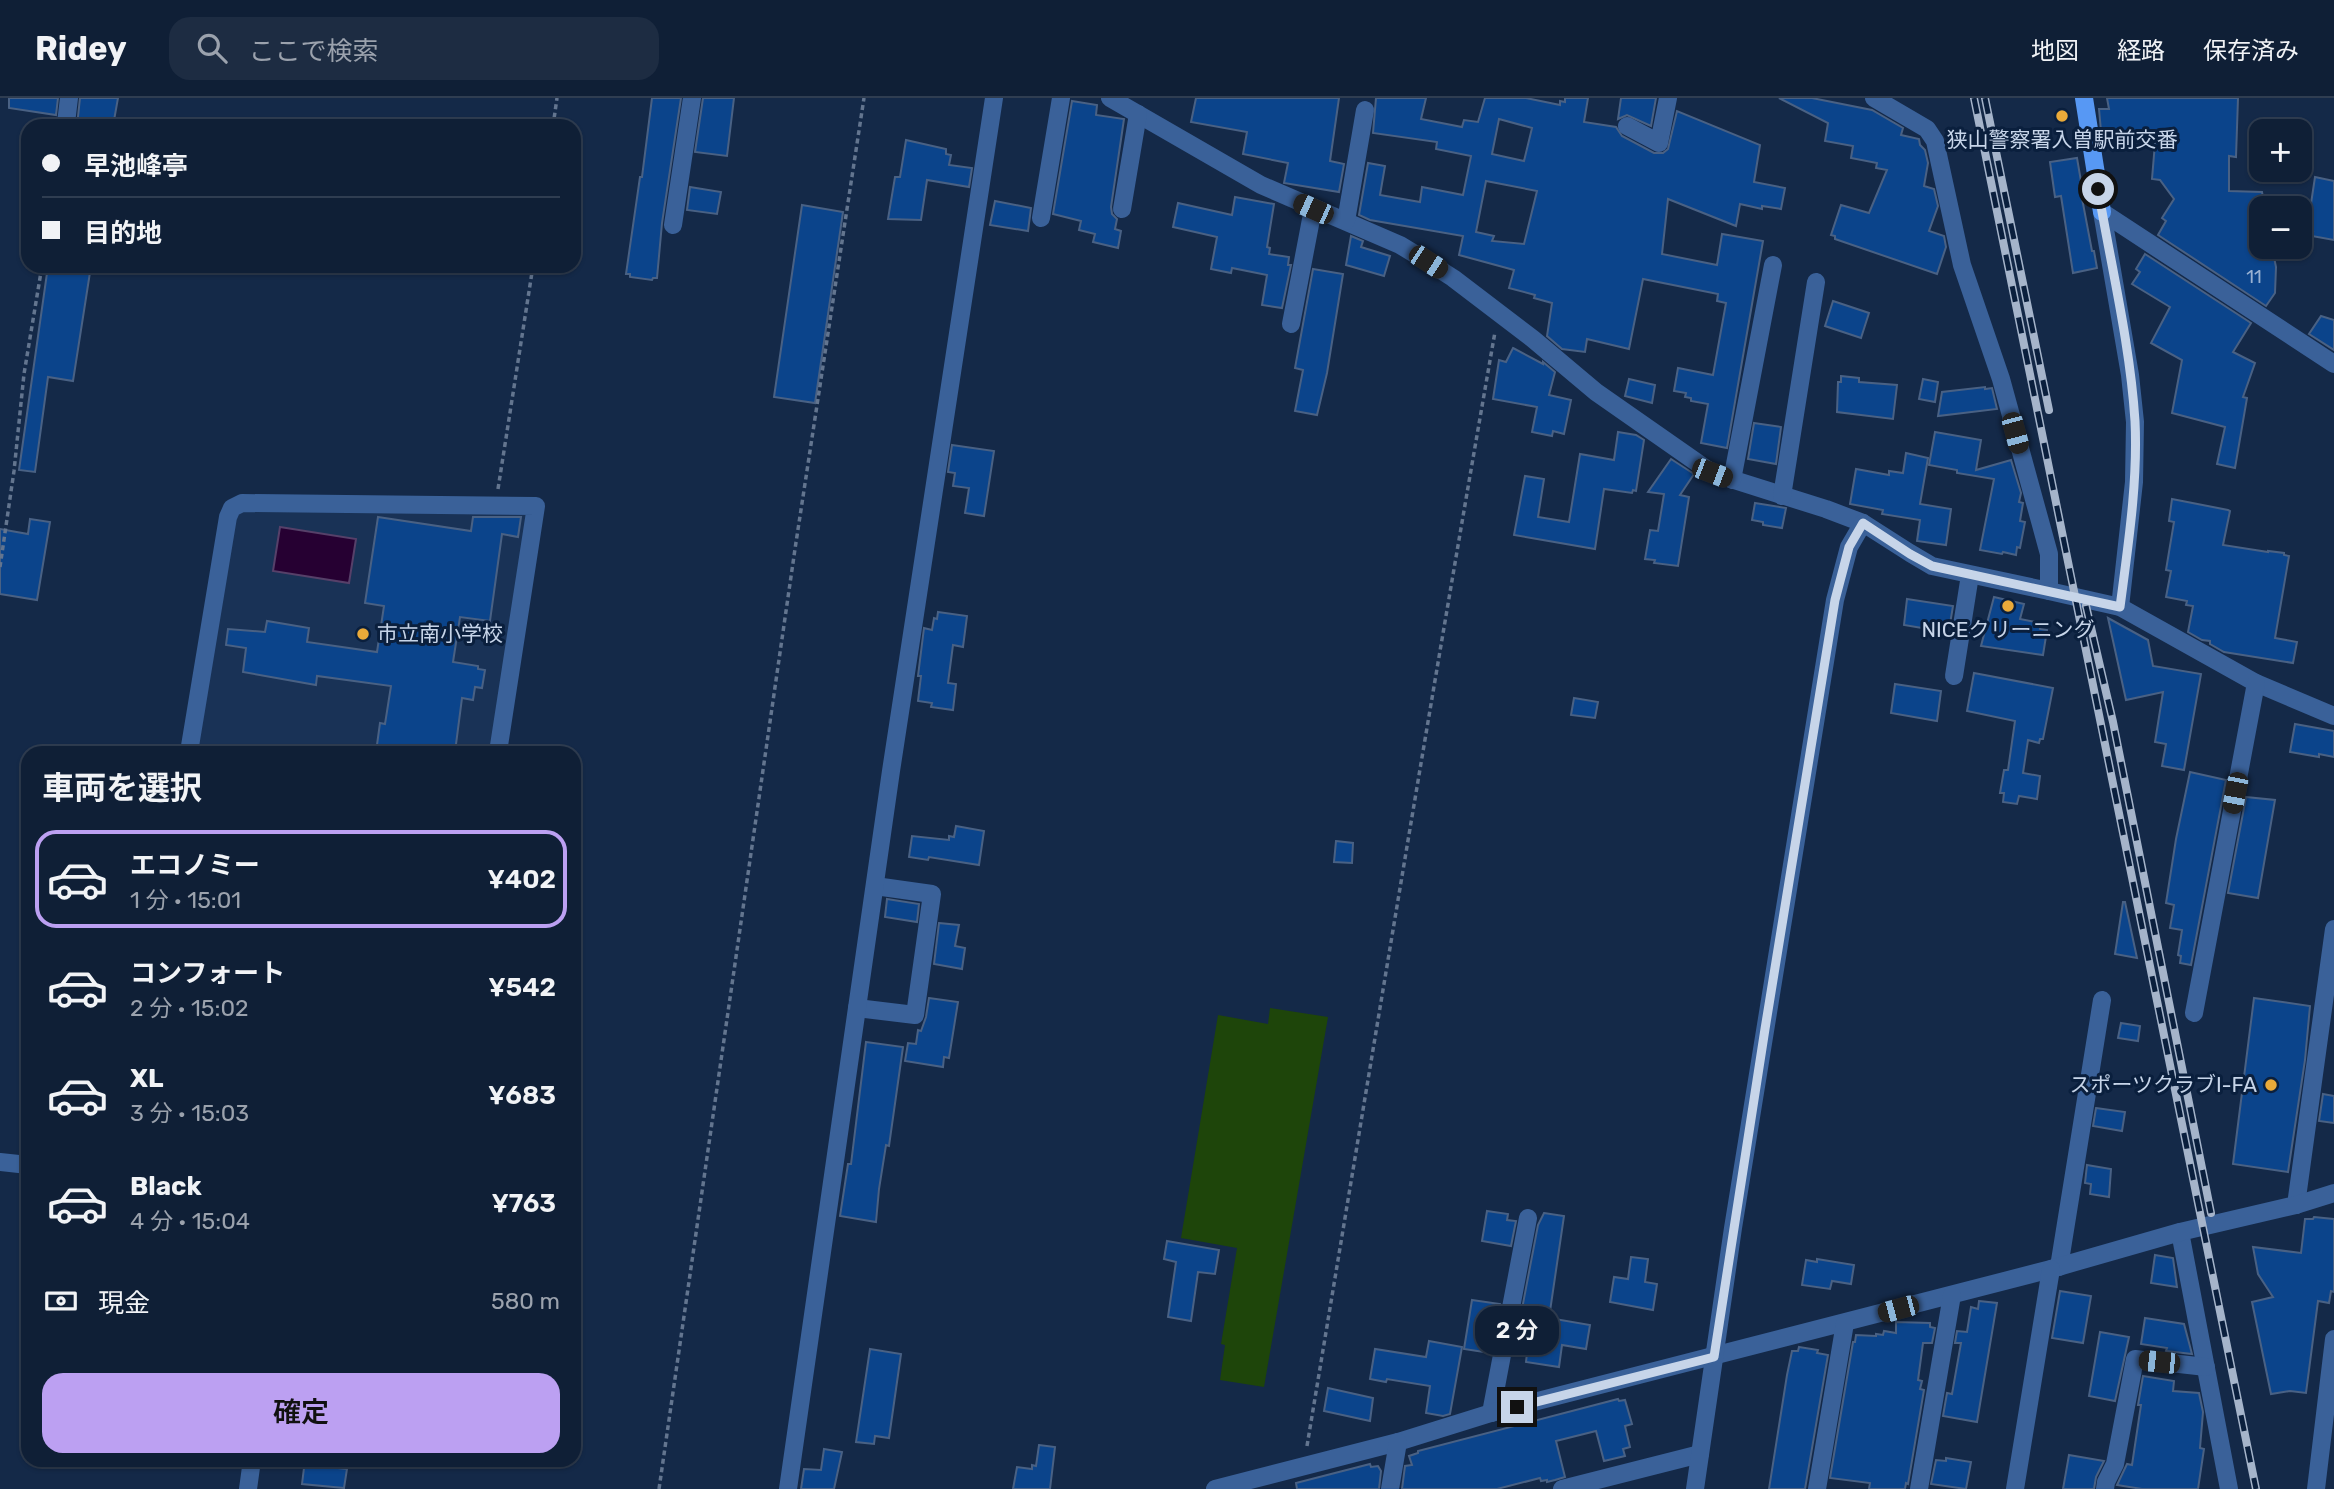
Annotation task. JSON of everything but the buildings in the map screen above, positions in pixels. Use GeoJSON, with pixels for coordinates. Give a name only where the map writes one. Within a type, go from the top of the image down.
{"type":"FeatureCollection","features":[{"type":"Feature","properties":{"kind":"main road"},"geometry":{"type":"LineString","coordinates":[[2084,98],[2102,212]]}},
{"type":"Feature","properties":{"kind":"street"},"geometry":{"type":"LineString","coordinates":[[66,119],[69,98]]}},
{"type":"Feature","properties":{"kind":"street"},"geometry":{"type":"LineString","coordinates":[[673,225],[692,98]]}},
{"type":"Feature","properties":{"kind":"street"},"geometry":{"type":"LineString","coordinates":[[788,1489],[993,98]]}},
{"type":"Feature","properties":{"kind":"street"},"geometry":{"type":"LineString","coordinates":[[1041,218],[1061,98]]}},
{"type":"Feature","properties":{"kind":"street"},"geometry":{"type":"LineString","coordinates":[[1110,98],[1261,184],[1400,245],[1428,262],[1533,339],[1596,392],[1712,473],[1863,523],[1932,566],[2120,607],[2256,683],[2334,716]]}},
{"type":"Feature","properties":{"kind":"street"},"geometry":{"type":"LineString","coordinates":[[1627,126],[1660,143],[1668,98]]}},
{"type":"Feature","properties":{"kind":"street"},"geometry":{"type":"LineString","coordinates":[[1874,98],[1927,129],[1935,141],[1962,265],[2001,379],[2049,554],[2049,591]]}},
{"type":"Feature","properties":{"kind":"street"},"geometry":{"type":"LineString","coordinates":[[1346,220],[1365,110]]}},
{"type":"Feature","properties":{"kind":"street"},"geometry":{"type":"LineString","coordinates":[[1122,209],[1138,114]]}},
{"type":"Feature","properties":{"kind":"street"},"geometry":{"type":"LineString","coordinates":[[1291,324],[1313,209]]}},
{"type":"Feature","properties":{"kind":"street"},"geometry":{"type":"LineString","coordinates":[[2102,212],[2130,374],[2135,422],[2134,482],[2120,607]]}},
{"type":"Feature","properties":{"kind":"street"},"geometry":{"type":"LineString","coordinates":[[2102,212],[2334,364]]}},
{"type":"Feature","properties":{"kind":"street"},"geometry":{"type":"LineString","coordinates":[[1732,480],[1773,265]]}},
{"type":"Feature","properties":{"kind":"street"},"geometry":{"type":"LineString","coordinates":[[1782,496],[1816,282]]}},
{"type":"Feature","properties":{"kind":"street"},"geometry":{"type":"LineString","coordinates":[[190,746],[228,517],[232,508],[242,503],[536,506],[499,746]]}},
{"type":"Feature","properties":{"kind":"street"},"geometry":{"type":"LineString","coordinates":[[1695,1489],[1773,979],[1835,600],[1849,547],[1863,523]]}},
{"type":"Feature","properties":{"kind":"street"},"geometry":{"type":"LineString","coordinates":[[1954,677],[1970,575]]}},
{"type":"Feature","properties":{"kind":"street"},"geometry":{"type":"LineString","coordinates":[[2194,1013],[2256,683]]}},
{"type":"Feature","properties":{"kind":"street"},"geometry":{"type":"LineString","coordinates":[[857,1007],[915,1015],[917,1002],[932,894],[875,886]]}},
{"type":"Feature","properties":{"kind":"street"},"geometry":{"type":"LineString","coordinates":[[2297,1205],[2334,929]]}},
{"type":"Feature","properties":{"kind":"street"},"geometry":{"type":"LineString","coordinates":[[2015,1489],[2102,1000]]}},
{"type":"Feature","properties":{"kind":"street"},"geometry":{"type":"LineString","coordinates":[[0,1162],[21,1164]]}},
{"type":"Feature","properties":{"kind":"street"},"geometry":{"type":"LineString","coordinates":[[1215,1489],[1398,1442],[1491,1413],[1845,1323],[2334,1193]]}},
{"type":"Feature","properties":{"kind":"street"},"geometry":{"type":"LineString","coordinates":[[1491,1413],[1528,1218]]}},
{"type":"Feature","properties":{"kind":"street"},"geometry":{"type":"LineString","coordinates":[[2180,1232],[2229,1489]]}},
{"type":"Feature","properties":{"kind":"street"},"geometry":{"type":"LineString","coordinates":[[1919,1489],[1952,1295]]}},
{"type":"Feature","properties":{"kind":"street"},"geometry":{"type":"LineString","coordinates":[[1817,1489],[1845,1323]]}},
{"type":"Feature","properties":{"kind":"street"},"geometry":{"type":"LineString","coordinates":[[2316,1489],[2334,1339]]}},
{"type":"Feature","properties":{"kind":"street"},"geometry":{"type":"LineString","coordinates":[[2105,1489],[2115,1464],[2135,1359],[2206,1367]]}},
{"type":"Feature","properties":{"kind":"street"},"geometry":{"type":"LineString","coordinates":[[1390,1489],[1398,1442]]}},
{"type":"Feature","properties":{"kind":"street"},"geometry":{"type":"LineString","coordinates":[[1572,1488],[1700,1454]]}},
{"type":"Feature","properties":{"kind":"street"},"geometry":{"type":"LineString","coordinates":[[2217,1489],[2224,1462]]}},
{"type":"Feature","properties":{"kind":"street"},"geometry":{"type":"LineString","coordinates":[[248,1489],[251,1467]]}},
{"type":"Feature","properties":{"kind":"path"},"geometry":{"type":"LineString","coordinates":[[554,119],[557,98]]}},
{"type":"Feature","properties":{"kind":"path"},"geometry":{"type":"LineString","coordinates":[[659,1489],[795,549],[864,98]]}},
{"type":"Feature","properties":{"kind":"path"},"geometry":{"type":"LineString","coordinates":[[0,567],[15,471],[24,374],[41,273]]}},
{"type":"Feature","properties":{"kind":"path"},"geometry":{"type":"LineString","coordinates":[[495,504],[532,273]]}},
{"type":"Feature","properties":{"kind":"path"},"geometry":{"type":"LineString","coordinates":[[1304,1466],[1425,730],[1498,313]]}},
{"type":"Feature","properties":{"kind":"shaded area","name":"市立南小学校"},"geometry":{"type":"Polygon","coordinates":[[[241,508],[529,513],[492,746],[197,746],[234,515],[241,508]]]}},
{"type":"Feature","properties":{"kind":"shaded area"},"geometry":{"type":"Polygon","coordinates":[[[280,527],[356,539],[349,583],[273,571],[280,527]]]}},
{"type":"Feature","properties":{"kind":"green space"},"geometry":{"type":"Polygon","coordinates":[[[1270,1008],[1328,1017],[1264,1387],[1220,1380],[1225,1345],[1221,1344],[1237,1248],[1181,1238],[1218,1015],[1268,1024],[1270,1008]]]}},
{"type":"Feature","properties":{"kind":"railway"},"geometry":{"type":"LineString","coordinates":[[1974,98],[2256,1489]]}},
{"type":"Feature","properties":{"kind":"railway"},"geometry":{"type":"LineString","coordinates":[[1985,98],[2049,410]]}},
{"type":"Feature","properties":{"kind":"railway"},"geometry":{"type":"LineString","coordinates":[[2086,606],[2113,722],[2211,1213]]}},
{"type":"Feature","properties":{"kind":"place","name":"狭山警察署入曽駅前交番"},"geometry":{"type":"Point","coordinates":[2062,116]}},
{"type":"Feature","properties":{"kind":"place","name":"NICEクリーニング"},"geometry":{"type":"Point","coordinates":[2008,606]}},
{"type":"Feature","properties":{"kind":"place","name":"市立南小学校"},"geometry":{"type":"Point","coordinates":[363,634]}},
{"type":"Feature","properties":{"kind":"place","name":"スポーツクラブI-FA"},"geometry":{"type":"Point","coordinates":[2271,1085]}},
{"type":"Feature","properties":{"kind":"route"},"geometry":{"type":"LineString","coordinates":[[1517,1407],[1714,1357],[1835,600],[1849,547],[1863,523],[1932,566],[2120,607],[2134,482],[2135,422],[2130,374],[2098,189]]}}]}
